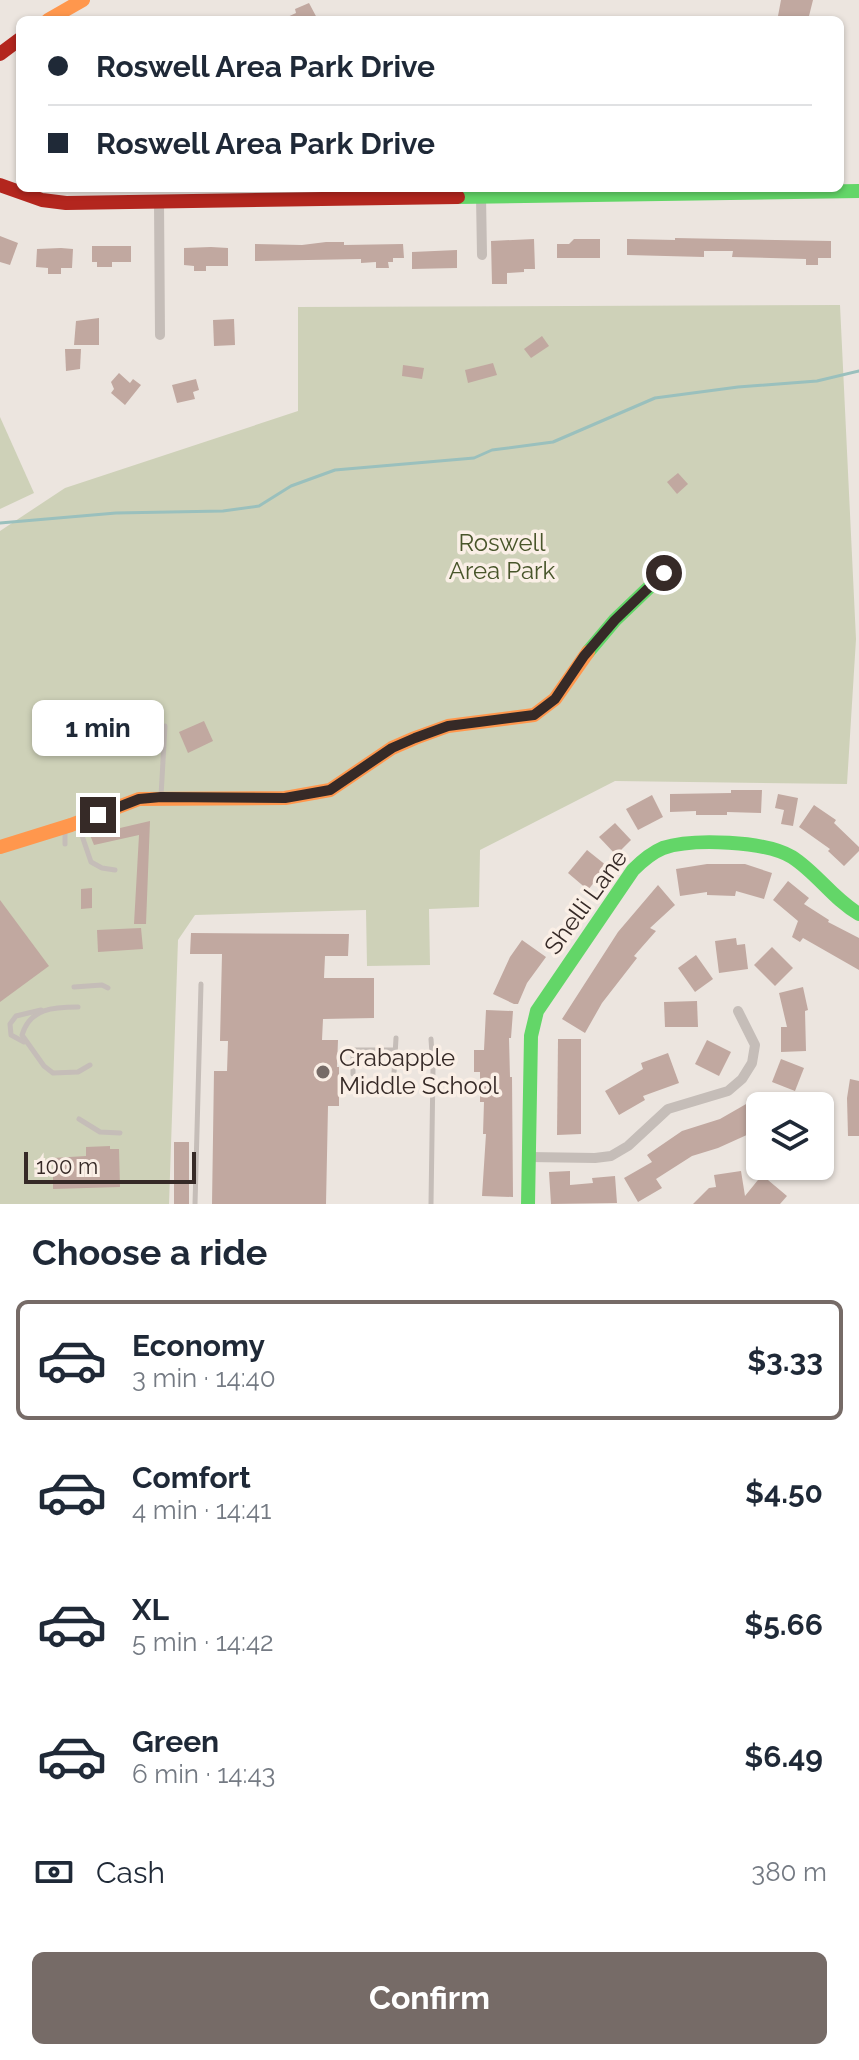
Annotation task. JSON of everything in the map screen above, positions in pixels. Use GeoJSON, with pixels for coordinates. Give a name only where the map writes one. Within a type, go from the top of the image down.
{"type":"FeatureCollection","features":[{"type":"Feature","properties":{"kind":"street"},"geometry":{"type":"LineString","coordinates":[[54,16],[74,2]]}},
{"type":"Feature","properties":{"kind":"street"},"geometry":{"type":"LineString","coordinates":[[19,192],[66,203],[783,192]]}},
{"type":"Feature","properties":{"kind":"street"},"geometry":{"type":"LineString","coordinates":[[481,196],[482,255]]}},
{"type":"Feature","properties":{"kind":"street"},"geometry":{"type":"LineString","coordinates":[[159,202],[160,335]]}},
{"type":"Feature","properties":{"kind":"street"},"geometry":{"type":"LineString","coordinates":[[0,847],[139,799],[285,798],[330,790],[392,748],[415,738],[448,726],[534,715],[555,699],[584,656],[615,620],[664,573]]}},
{"type":"Feature","properties":{"kind":"street","name":"Shelli Lane"},"geometry":{"type":"LineString","coordinates":[[528,1204],[531,1036],[537,1011],[644,858],[659,850],[683,844],[754,845],[774,849],[801,863],[832,896],[859,914]]}},
{"type":"Feature","properties":{"kind":"street"},"geometry":{"type":"LineString","coordinates":[[529,1157],[611,1156],[628,1146],[668,1109],[728,1091],[742,1079],[752,1063],[755,1045],[738,1011]]}},
{"type":"Feature","properties":{"kind":"lane"},"geometry":{"type":"LineString","coordinates":[[161,797],[165,726]]}},
{"type":"Feature","properties":{"kind":"lane"},"geometry":{"type":"LineString","coordinates":[[65,844],[71,825]]}},
{"type":"Feature","properties":{"kind":"lane"},"geometry":{"type":"LineString","coordinates":[[71,825],[91,862],[115,870]]}},
{"type":"Feature","properties":{"kind":"lane"},"geometry":{"type":"LineString","coordinates":[[195,1204],[201,984]]}},
{"type":"Feature","properties":{"kind":"lane"},"geometry":{"type":"LineString","coordinates":[[74,987],[102,985],[108,988]]}},
{"type":"Feature","properties":{"kind":"lane"},"geometry":{"type":"LineString","coordinates":[[27,1043],[11,1035],[10,1024],[16,1016],[78,1007]]}},
{"type":"Feature","properties":{"kind":"lane"},"geometry":{"type":"LineString","coordinates":[[42,1010],[31,1018],[22,1035],[53,1073],[78,1072],[90,1065]]}},
{"type":"Feature","properties":{"kind":"lane"},"geometry":{"type":"LineString","coordinates":[[394,1073],[396,1038]]}},
{"type":"Feature","properties":{"kind":"lane"},"geometry":{"type":"LineString","coordinates":[[431,1039],[431,1204]]}},
{"type":"Feature","properties":{"kind":"lane"},"geometry":{"type":"LineString","coordinates":[[353,1074],[353,1050],[394,1050]]}},
{"type":"Feature","properties":{"kind":"lane"},"geometry":{"type":"LineString","coordinates":[[79,1119],[100,1132],[120,1133]]}},
{"type":"Feature","properties":{"kind":"green space","name":"Roswell Area Park"},"geometry":{"type":"Polygon","coordinates":[[[840,305],[856,639],[847,784],[615,781],[480,850],[479,907],[429,909],[430,965],[367,966],[366,910],[195,915],[178,940],[169,1204],[0,1204],[0,531],[65,488],[298,411],[298,307],[840,305]]]}},
{"type":"Feature","properties":{"kind":"green space"},"geometry":{"type":"Polygon","coordinates":[[[0,417],[34,493],[0,509],[0,417]]]}},
{"type":"Feature","properties":{"kind":"building"},"geometry":{"type":"Polygon","coordinates":[[[781,0],[813,0],[809,16],[778,16],[781,0]]]}},
{"type":"Feature","properties":{"kind":"building"},"geometry":{"type":"Polygon","coordinates":[[[309,3],[316,16],[290,16],[296,13],[295,9],[309,3]]]}},
{"type":"Feature","properties":{"kind":"building"},"geometry":{"type":"Polygon","coordinates":[[[0,236],[18,243],[10,265],[0,262],[0,236]]]}},
{"type":"Feature","properties":{"kind":"building"},"geometry":{"type":"Polygon","coordinates":[[[534,239],[535,269],[507,273],[507,284],[492,284],[491,241],[534,239]]]}},
{"type":"Feature","properties":{"kind":"building"},"geometry":{"type":"Polygon","coordinates":[[[574,239],[600,239],[600,258],[557,258],[557,244],[569,244],[574,239]]]}},
{"type":"Feature","properties":{"kind":"building"},"geometry":{"type":"Polygon","coordinates":[[[627,239],[831,241],[831,258],[818,258],[818,265],[806,265],[806,259],[732,257],[733,251],[704,251],[704,257],[627,255],[627,239]]]}},
{"type":"Feature","properties":{"kind":"building"},"geometry":{"type":"Polygon","coordinates":[[[344,242],[344,245],[403,244],[404,258],[393,258],[393,262],[388,262],[389,268],[376,268],[376,262],[361,263],[361,259],[255,261],[255,244],[344,242]]]}},
{"type":"Feature","properties":{"kind":"building"},"geometry":{"type":"Polygon","coordinates":[[[92,246],[131,246],[131,262],[112,262],[112,267],[97,267],[97,262],[92,262],[92,246]]]}},
{"type":"Feature","properties":{"kind":"building"},"geometry":{"type":"Polygon","coordinates":[[[184,248],[228,248],[228,266],[206,266],[206,271],[194,271],[194,266],[184,265],[184,248]]]}},
{"type":"Feature","properties":{"kind":"building"},"geometry":{"type":"Polygon","coordinates":[[[37,249],[73,249],[72,268],[61,268],[61,274],[48,274],[48,268],[36,267],[37,249]]]}},
{"type":"Feature","properties":{"kind":"building"},"geometry":{"type":"Polygon","coordinates":[[[457,250],[457,268],[412,269],[412,252],[457,250]]]}},
{"type":"Feature","properties":{"kind":"building"},"geometry":{"type":"Polygon","coordinates":[[[99,318],[99,345],[74,345],[76,321],[99,318]]]}},
{"type":"Feature","properties":{"kind":"building"},"geometry":{"type":"Polygon","coordinates":[[[234,319],[235,345],[214,346],[213,320],[234,319]]]}},
{"type":"Feature","properties":{"kind":"building"},"geometry":{"type":"Polygon","coordinates":[[[542,336],[549,346],[531,358],[524,349],[542,336]]]}},
{"type":"Feature","properties":{"kind":"building"},"geometry":{"type":"Polygon","coordinates":[[[65,349],[81,349],[80,369],[66,371],[65,349]]]}},
{"type":"Feature","properties":{"kind":"building"},"geometry":{"type":"Polygon","coordinates":[[[493,363],[497,375],[468,383],[465,370],[493,363]]]}},
{"type":"Feature","properties":{"kind":"building"},"geometry":{"type":"Polygon","coordinates":[[[403,365],[424,368],[422,379],[402,376],[403,365]]]}},
{"type":"Feature","properties":{"kind":"building"},"geometry":{"type":"Polygon","coordinates":[[[119,373],[130,383],[133,379],[141,385],[125,405],[111,393],[114,389],[111,382],[119,373]]]}},
{"type":"Feature","properties":{"kind":"building"},"geometry":{"type":"Polygon","coordinates":[[[196,379],[199,390],[193,392],[195,399],[177,403],[172,385],[196,379]]]}},
{"type":"Feature","properties":{"kind":"building"},"geometry":{"type":"Polygon","coordinates":[[[678,473],[688,484],[677,494],[667,482],[678,473]]]}},
{"type":"Feature","properties":{"kind":"building"},"geometry":{"type":"Polygon","coordinates":[[[204,721],[213,741],[188,753],[179,732],[204,721]]]}},
{"type":"Feature","properties":{"kind":"building"},"geometry":{"type":"Polygon","coordinates":[[[731,790],[762,790],[761,813],[696,815],[696,811],[670,812],[670,794],[731,793],[731,790]]]}},
{"type":"Feature","properties":{"kind":"building"},"geometry":{"type":"Polygon","coordinates":[[[778,794],[798,798],[793,826],[781,824],[784,810],[775,808],[778,794]]]}},
{"type":"Feature","properties":{"kind":"building"},"geometry":{"type":"Polygon","coordinates":[[[652,795],[663,817],[638,830],[626,809],[652,795]]]}},
{"type":"Feature","properties":{"kind":"building"},"geometry":{"type":"Polygon","coordinates":[[[814,805],[836,820],[834,823],[859,847],[859,851],[844,866],[828,851],[830,849],[799,827],[814,805]]]}},
{"type":"Feature","properties":{"kind":"building"},"geometry":{"type":"Polygon","coordinates":[[[150,821],[146,924],[134,924],[139,835],[94,845],[90,835],[150,821]]]}},
{"type":"Feature","properties":{"kind":"building"},"geometry":{"type":"Polygon","coordinates":[[[615,823],[631,840],[616,855],[599,837],[615,823]]]}},
{"type":"Feature","properties":{"kind":"building"},"geometry":{"type":"Polygon","coordinates":[[[587,850],[607,866],[588,890],[568,873],[587,850]]]}},
{"type":"Feature","properties":{"kind":"building"},"geometry":{"type":"Polygon","coordinates":[[[707,864],[745,864],[772,873],[764,899],[736,891],[735,896],[707,895],[707,892],[680,896],[676,869],[707,864]]]}},
{"type":"Feature","properties":{"kind":"building"},"geometry":{"type":"Polygon","coordinates":[[[788,881],[809,898],[804,904],[828,922],[859,938],[859,970],[803,938],[800,942],[792,937],[798,921],[773,900],[788,881]]]}},
{"type":"Feature","properties":{"kind":"building"},"geometry":{"type":"Polygon","coordinates":[[[658,885],[675,905],[650,928],[656,931],[634,956],[637,958],[602,1003],[585,1033],[562,1019],[618,932],[658,885]]]}},
{"type":"Feature","properties":{"kind":"building"},"geometry":{"type":"Polygon","coordinates":[[[92,888],[92,908],[81,909],[81,889],[92,888]]]}},
{"type":"Feature","properties":{"kind":"building"},"geometry":{"type":"Polygon","coordinates":[[[0,900],[49,966],[0,1002],[0,900]]]}},
{"type":"Feature","properties":{"kind":"building"},"geometry":{"type":"Polygon","coordinates":[[[141,928],[143,949],[98,952],[97,930],[141,928]]]}},
{"type":"Feature","properties":{"kind":"building"},"geometry":{"type":"Polygon","coordinates":[[[191,933],[349,934],[348,956],[325,956],[324,978],[374,978],[374,1018],[323,1019],[322,1040],[338,1040],[339,1067],[339,1106],[328,1106],[326,1204],[212,1204],[214,1071],[227,1071],[228,1041],[220,1041],[222,954],[190,954],[191,933]]]}},
{"type":"Feature","properties":{"kind":"building"},"geometry":{"type":"Polygon","coordinates":[[[736,938],[737,945],[745,944],[748,969],[719,973],[715,941],[736,938]]]}},
{"type":"Feature","properties":{"kind":"building"},"geometry":{"type":"Polygon","coordinates":[[[522,940],[546,957],[527,983],[518,1004],[514,1004],[493,994],[510,957],[522,940]]]}},
{"type":"Feature","properties":{"kind":"building"},"geometry":{"type":"Polygon","coordinates":[[[772,947],[793,968],[775,986],[754,965],[772,947]]]}},
{"type":"Feature","properties":{"kind":"building"},"geometry":{"type":"Polygon","coordinates":[[[696,955],[713,979],[695,992],[678,968],[696,955]]]}},
{"type":"Feature","properties":{"kind":"building"},"geometry":{"type":"Polygon","coordinates":[[[803,987],[808,1010],[805,1011],[806,1051],[781,1052],[781,1027],[787,1027],[779,993],[803,987]]]}},
{"type":"Feature","properties":{"kind":"building"},"geometry":{"type":"Polygon","coordinates":[[[697,1001],[698,1027],[665,1027],[664,1002],[697,1001]]]}},
{"type":"Feature","properties":{"kind":"building"},"geometry":{"type":"Polygon","coordinates":[[[486,1010],[513,1011],[509,1038],[513,1197],[482,1196],[486,1134],[483,1134],[484,1102],[480,1102],[480,1072],[474,1072],[474,1050],[484,1050],[486,1010]]]}},
{"type":"Feature","properties":{"kind":"building"},"geometry":{"type":"Polygon","coordinates":[[[558,1039],[581,1039],[581,1134],[557,1135],[558,1039]]]}},
{"type":"Feature","properties":{"kind":"building"},"geometry":{"type":"Polygon","coordinates":[[[707,1040],[731,1052],[719,1076],[695,1064],[707,1040]]]}},
{"type":"Feature","properties":{"kind":"building"},"geometry":{"type":"Polygon","coordinates":[[[668,1053],[679,1083],[643,1096],[645,1100],[619,1115],[605,1091],[643,1069],[641,1063],[668,1053]]]}},
{"type":"Feature","properties":{"kind":"building"},"geometry":{"type":"Polygon","coordinates":[[[781,1059],[804,1068],[795,1091],[772,1082],[781,1059]]]}},
{"type":"Feature","properties":{"kind":"building"},"geometry":{"type":"Polygon","coordinates":[[[850,1079],[859,1081],[859,1136],[848,1136],[850,1079]]]}},
{"type":"Feature","properties":{"kind":"building"},"geometry":{"type":"Polygon","coordinates":[[[746,1104],[746,1135],[692,1156],[656,1179],[662,1188],[638,1202],[624,1178],[652,1162],[647,1155],[682,1131],[720,1119],[746,1104]]]}},
{"type":"Feature","properties":{"kind":"building"},"geometry":{"type":"Polygon","coordinates":[[[174,1142],[189,1142],[189,1204],[174,1204],[174,1142]]]}},
{"type":"Feature","properties":{"kind":"building"},"geometry":{"type":"Polygon","coordinates":[[[110,1146],[110,1149],[119,1149],[120,1187],[53,1189],[53,1158],[86,1156],[86,1147],[110,1146]]]}},
{"type":"Feature","properties":{"kind":"building"},"geometry":{"type":"Polygon","coordinates":[[[570,1171],[570,1185],[593,1183],[592,1178],[615,1176],[617,1203],[551,1204],[549,1172],[570,1171]]]}},
{"type":"Feature","properties":{"kind":"building"},"geometry":{"type":"Polygon","coordinates":[[[741,1171],[745,1196],[758,1180],[768,1180],[787,1196],[780,1204],[693,1204],[709,1188],[716,1187],[714,1175],[741,1171]]]}},
{"type":"Feature","properties":{"kind":"waterway"},"geometry":{"type":"LineString","coordinates":[[0,523],[116,513],[223,511],[259,506],[291,486],[335,470],[474,458],[492,450],[553,442],[655,398],[817,381],[859,371]]}},
{"type":"Feature","properties":{"kind":"traffic: fast"},"geometry":{"type":"LineString","coordinates":[[844,191],[859,191]]}},
{"type":"Feature","properties":{"kind":"traffic: fast"},"geometry":{"type":"LineString","coordinates":[[458,197],[792,192]]}},
{"type":"Feature","properties":{"kind":"traffic: fast"},"geometry":{"type":"LineString","coordinates":[[588,652],[615,620],[664,573]]}},
{"type":"Feature","properties":{"kind":"traffic: fast"},"geometry":{"type":"LineString","coordinates":[[528,1204],[531,1036],[537,1011],[633,870],[643,860],[663,848],[692,843],[765,847],[792,857],[859,914]]}},
{"type":"Feature","properties":{"kind":"traffic: slow"},"geometry":{"type":"LineString","coordinates":[[55,16],[83,0]]}},
{"type":"Feature","properties":{"kind":"traffic: slow"},"geometry":{"type":"LineString","coordinates":[[0,847],[139,799],[285,798],[330,790],[392,748],[415,738],[448,726],[534,715],[555,699],[588,652]]}},
{"type":"Feature","properties":{"kind":"traffic: jam"},"geometry":{"type":"LineString","coordinates":[[0,54],[16,42]]}},
{"type":"Feature","properties":{"kind":"traffic: jam"},"geometry":{"type":"LineString","coordinates":[[0,185],[16,191]]}},
{"type":"Feature","properties":{"kind":"traffic: jam"},"geometry":{"type":"LineString","coordinates":[[20,192],[42,200],[66,203],[458,197]]}},
{"type":"Feature","properties":{"kind":"place","name":"Crabapple Middle School"},"geometry":{"type":"Point","coordinates":[323,1072]}},
{"type":"Feature","properties":{"kind":"route"},"geometry":{"type":"LineString","coordinates":[[98,815],[139,799],[285,798],[330,790],[392,748],[415,738],[448,726],[534,715],[555,699],[584,656],[615,620],[664,573]]}}]}
